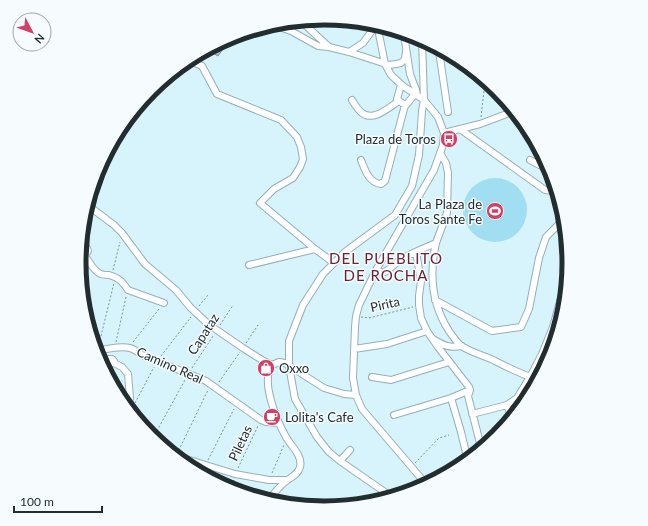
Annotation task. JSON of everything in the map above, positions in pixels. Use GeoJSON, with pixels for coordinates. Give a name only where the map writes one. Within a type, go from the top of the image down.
{"type":"FeatureCollection","features":[{"type":"Feature","properties":{"kind":"street"},"geometry":{"type":"LineString","coordinates":[[307,26],[330,47]]}},
{"type":"Feature","properties":{"kind":"street"},"geometry":{"type":"LineString","coordinates":[[284,29],[318,46],[330,47],[349,52],[385,64],[392,65],[401,63],[405,59],[406,51]]}},
{"type":"Feature","properties":{"kind":"street"},"geometry":{"type":"LineString","coordinates":[[349,52],[363,43],[372,30]]}},
{"type":"Feature","properties":{"kind":"street"},"geometry":{"type":"LineString","coordinates":[[379,32],[385,64],[391,75],[401,85],[424,100],[438,117],[444,133],[443,145],[434,170],[376,270],[359,305],[356,316],[353,378],[358,402],[367,416],[422,479]]}},
{"type":"Feature","properties":{"kind":"street"},"geometry":{"type":"LineString","coordinates":[[401,85],[397,99],[406,105],[416,95],[416,90],[410,74],[405,39]]}},
{"type":"Feature","properties":{"kind":"street"},"geometry":{"type":"LineString","coordinates":[[386,493],[340,461],[329,452],[317,437],[295,399],[289,366],[289,341],[303,305],[323,274],[345,252],[396,215],[412,186],[419,155],[424,100],[422,47]]}},
{"type":"Feature","properties":{"kind":"street"},"geometry":{"type":"LineString","coordinates":[[440,55],[448,112]]}},
{"type":"Feature","properties":{"kind":"street"},"geometry":{"type":"LineString","coordinates":[[195,63],[202,66],[217,94],[281,120],[297,137],[303,158],[300,167],[293,178],[274,189],[260,202],[315,249],[334,263]]}},
{"type":"Feature","properties":{"kind":"street"},"geometry":{"type":"LineString","coordinates":[[352,100],[361,112],[368,116],[378,115],[402,103]]}},
{"type":"Feature","properties":{"kind":"street"},"geometry":{"type":"LineString","coordinates":[[361,160],[369,176],[374,182],[381,184],[386,180],[402,103]]}},
{"type":"Feature","properties":{"kind":"street"},"geometry":{"type":"LineString","coordinates":[[444,133],[480,124],[509,113]]}},
{"type":"Feature","properties":{"kind":"street"},"geometry":{"type":"LineString","coordinates":[[460,129],[545,190],[551,191]]}},
{"type":"Feature","properties":{"kind":"street"},"geometry":{"type":"LineString","coordinates":[[440,153],[446,163],[448,174],[447,213],[432,259],[432,285],[439,311],[452,336],[462,346],[532,378]]}},
{"type":"Feature","properties":{"kind":"street"},"geometry":{"type":"LineString","coordinates":[[530,160],[541,166]]}},
{"type":"Feature","properties":{"kind":"street"},"geometry":{"type":"LineString","coordinates":[[93,209],[122,233],[145,264],[176,290],[194,312],[208,324],[243,348],[272,365]]}},
{"type":"Feature","properties":{"kind":"street"},"geometry":{"type":"LineString","coordinates":[[435,300],[492,331],[521,327],[530,309],[539,258],[546,237],[558,224]]}},
{"type":"Feature","properties":{"kind":"street"},"geometry":{"type":"LineString","coordinates":[[376,270],[382,273],[386,272],[393,264],[436,243]]}},
{"type":"Feature","properties":{"kind":"street"},"geometry":{"type":"LineString","coordinates":[[249,265],[315,249]]}},
{"type":"Feature","properties":{"kind":"street"},"geometry":{"type":"LineString","coordinates":[[416,252],[421,281],[419,305],[422,318],[427,331],[469,387],[470,390],[468,396],[480,443]]}},
{"type":"Feature","properties":{"kind":"street"},"geometry":{"type":"LineString","coordinates":[[86,260],[100,274],[113,276],[122,281],[128,290],[164,303]]}},
{"type":"Feature","properties":{"kind":"street"},"geometry":{"type":"LineString","coordinates":[[536,370],[555,320]]}},
{"type":"Feature","properties":{"kind":"street"},"geometry":{"type":"LineString","coordinates":[[354,349],[387,344],[427,331]]}},
{"type":"Feature","properties":{"kind":"street"},"geometry":{"type":"LineString","coordinates":[[433,339],[452,348],[462,346]]}},
{"type":"Feature","properties":{"kind":"street","name":"Camino Real"},"geometry":{"type":"LineString","coordinates":[[103,350],[129,347],[134,349],[142,355],[206,381],[261,420],[280,423]]}},
{"type":"Feature","properties":{"kind":"street"},"geometry":{"type":"LineString","coordinates":[[106,359],[112,359],[114,363],[122,367],[128,374],[130,400]]}},
{"type":"Feature","properties":{"kind":"street"},"geometry":{"type":"LineString","coordinates":[[273,495],[286,480],[294,476],[301,466],[301,460],[287,438],[275,412],[270,396],[268,379],[269,369],[272,365],[279,362],[289,366],[324,388],[344,394],[356,395]]}},
{"type":"Feature","properties":{"kind":"street"},"geometry":{"type":"LineString","coordinates":[[372,377],[391,380],[450,362]]}},
{"type":"Feature","properties":{"kind":"street"},"geometry":{"type":"LineString","coordinates":[[109,363],[114,363]]}},
{"type":"Feature","properties":{"kind":"street"},"geometry":{"type":"LineString","coordinates":[[472,414],[507,405],[517,398],[530,381]]}},
{"type":"Feature","properties":{"kind":"street"},"geometry":{"type":"LineString","coordinates":[[394,415],[451,398],[470,390]]}},
{"type":"Feature","properties":{"kind":"street"},"geometry":{"type":"LineString","coordinates":[[451,398],[466,454]]}},
{"type":"Feature","properties":{"kind":"street"},"geometry":{"type":"LineString","coordinates":[[507,405],[509,413]]}},
{"type":"Feature","properties":{"kind":"street"},"geometry":{"type":"LineString","coordinates":[[340,461],[350,450]]}},
{"type":"Feature","properties":{"kind":"street"},"geometry":{"type":"LineString","coordinates":[[191,461],[235,474],[269,480],[286,480]]}},
{"type":"Feature","properties":{"kind":"street"},"geometry":{"type":"LineString","coordinates":[[277,496],[278,489]]}},
{"type":"Feature","properties":{"kind":"path"},"geometry":{"type":"LineString","coordinates":[[480,124],[484,87]]}},
{"type":"Feature","properties":{"kind":"path"},"geometry":{"type":"LineString","coordinates":[[99,341],[122,233]]}},
{"type":"Feature","properties":{"kind":"path"},"geometry":{"type":"LineString","coordinates":[[114,348],[128,290]]}},
{"type":"Feature","properties":{"kind":"path"},"geometry":{"type":"LineString","coordinates":[[136,402],[157,361],[208,295]]}},
{"type":"Feature","properties":{"kind":"path"},"geometry":{"type":"LineString","coordinates":[[129,347],[164,303]]}},
{"type":"Feature","properties":{"kind":"path","name":"Capataz"},"geometry":{"type":"LineString","coordinates":[[157,432],[188,374],[233,305]]}},
{"type":"Feature","properties":{"kind":"path","name":"Pirita"},"geometry":{"type":"LineString","coordinates":[[356,316],[369,318],[419,305]]}},
{"type":"Feature","properties":{"kind":"path"},"geometry":{"type":"LineString","coordinates":[[178,451],[213,386],[243,348],[258,325]]}},
{"type":"Feature","properties":{"kind":"path"},"geometry":{"type":"LineString","coordinates":[[206,465],[236,403]]}},
{"type":"Feature","properties":{"kind":"path","name":"Piletas"},"geometry":{"type":"LineString","coordinates":[[233,483],[235,474],[261,420]]}},
{"type":"Feature","properties":{"kind":"path"},"geometry":{"type":"LineString","coordinates":[[412,466],[439,438],[449,435]]}},
{"type":"Feature","properties":{"kind":"path"},"geometry":{"type":"LineString","coordinates":[[269,480],[287,438]]}},
{"type":"Feature","properties":{"kind":"shaded area","name":"La Plaza de Toros Sante Fe"},"geometry":{"type":"Polygon","coordinates":[[[489,178],[501,178],[518,187],[525,198],[527,210],[525,222],[518,233],[501,242],[489,242],[477,237],[468,228],[463,216],[463,204],[468,192],[477,183],[489,178]]]}},
{"type":"Feature","properties":{"kind":"building"},"geometry":{"type":"Polygon","coordinates":[[[222,48],[223,49],[218,56],[213,53],[222,48]]]}},
{"type":"Feature","properties":{"kind":"place","name":"Plaza de Toros"},"geometry":{"type":"Point","coordinates":[449,139]}},
{"type":"Feature","properties":{"kind":"place","name":"La Plaza de Toros Sante Fe"},"geometry":{"type":"Point","coordinates":[495,211]}},
{"type":"Feature","properties":{"kind":"place","name":"Oxxo"},"geometry":{"type":"Point","coordinates":[266,368]}},
{"type":"Feature","properties":{"kind":"place","name":"Lolita's Cafe"},"geometry":{"type":"Point","coordinates":[272,417]}},
{"type":"Feature","properties":{"kind":"district","name":"DEL PUEBLITO DE ROCHA"},"geometry":{"type":"Point","coordinates":[386,268]}}]}
